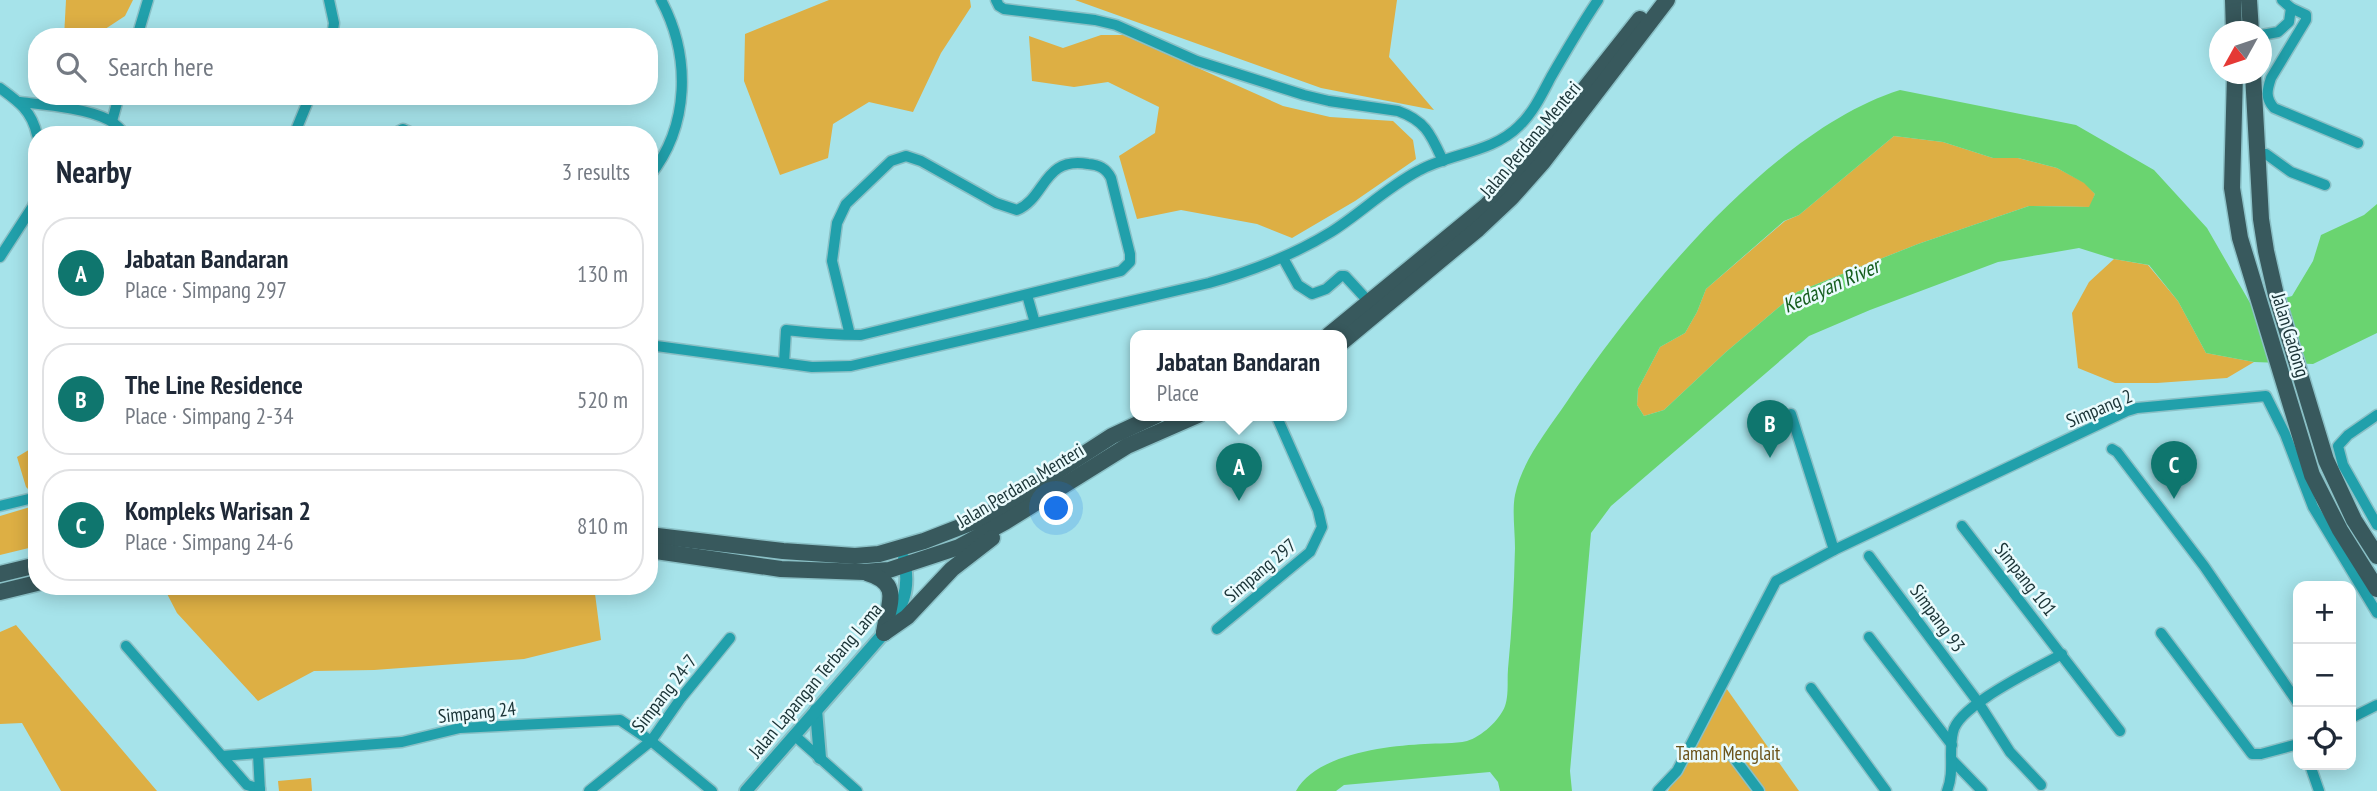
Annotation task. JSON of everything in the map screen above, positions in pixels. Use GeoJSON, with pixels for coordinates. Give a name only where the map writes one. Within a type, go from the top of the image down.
{"type":"FeatureCollection","features":[{"type":"Feature","properties":{"kind":"main road","name":"Jalan Perdana Menteri"},"geometry":{"type":"LineString","coordinates":[[1335,330],[1469,220],[1518,172],[1655,0]]}},
{"type":"Feature","properties":{"kind":"main road","name":"Jalan Perdana Menteri"},"geometry":{"type":"LineString","coordinates":[[1347,338],[1511,198],[1543,162],[1667,0]]}},
{"type":"Feature","properties":{"kind":"main road"},"geometry":{"type":"LineString","coordinates":[[2233,0],[2234,21]]}},
{"type":"Feature","properties":{"kind":"main road"},"geometry":{"type":"LineString","coordinates":[[2249,0],[2250,21]]}},
{"type":"Feature","properties":{"kind":"main road","name":"Jalan Gadong"},"geometry":{"type":"LineString","coordinates":[[2235,84],[2232,188],[2240,238],[2309,466],[2325,502],[2377,589]]}},
{"type":"Feature","properties":{"kind":"main road","name":"Jalan Gadong"},"geometry":{"type":"LineString","coordinates":[[2254,84],[2261,219],[2276,295],[2332,476],[2354,520],[2377,556]]}},
{"type":"Feature","properties":{"kind":"main road","name":"Jalan Perdana Menteri"},"geometry":{"type":"LineString","coordinates":[[658,536],[750,549],[855,556],[902,549],[963,527],[993,512],[1103,441],[1145,421]]}},
{"type":"Feature","properties":{"kind":"main road","name":"Jalan Perdana Menteri"},"geometry":{"type":"LineString","coordinates":[[658,551],[781,569],[864,572],[906,565],[959,547],[1127,446],[1184,421]]}},
{"type":"Feature","properties":{"kind":"main road"},"geometry":{"type":"LineString","coordinates":[[884,633],[907,617],[952,569],[1031,505]]}},
{"type":"Feature","properties":{"kind":"main road"},"geometry":{"type":"LineString","coordinates":[[0,574],[28,567]]}},
{"type":"Feature","properties":{"kind":"main road"},"geometry":{"type":"LineString","coordinates":[[864,572],[885,581],[891,592],[884,633]]}},
{"type":"Feature","properties":{"kind":"main road"},"geometry":{"type":"LineString","coordinates":[[0,583],[28,576]]}},
{"type":"Feature","properties":{"kind":"main road"},"geometry":{"type":"LineString","coordinates":[[0,592],[28,585]]}},
{"type":"Feature","properties":{"kind":"street"},"geometry":{"type":"LineString","coordinates":[[140,28],[148,0]]}},
{"type":"Feature","properties":{"kind":"street"},"geometry":{"type":"LineString","coordinates":[[329,0],[333,28]]}},
{"type":"Feature","properties":{"kind":"street"},"geometry":{"type":"LineString","coordinates":[[658,164],[672,135],[682,98],[680,55],[672,22],[661,0]]}},
{"type":"Feature","properties":{"kind":"street"},"geometry":{"type":"LineString","coordinates":[[996,0],[1004,9],[1116,25],[1197,61],[1304,95],[1408,115],[1428,129],[1443,160]]}},
{"type":"Feature","properties":{"kind":"street"},"geometry":{"type":"LineString","coordinates":[[658,346],[812,367],[851,366],[1239,275],[1283,258],[1331,232],[1403,179],[1443,160],[1494,142],[1519,126],[1534,108],[1598,0]]}},
{"type":"Feature","properties":{"kind":"street"},"geometry":{"type":"LineString","coordinates":[[2281,0],[2291,8],[2303,11],[2306,20],[2271,79],[2268,89],[2270,103],[2274,108],[2358,143]]}},
{"type":"Feature","properties":{"kind":"street"},"geometry":{"type":"LineString","coordinates":[[2272,34],[2285,28],[2292,15],[2291,8]]}},
{"type":"Feature","properties":{"kind":"street"},"geometry":{"type":"LineString","coordinates":[[0,88],[20,102],[31,115],[34,126]]}},
{"type":"Feature","properties":{"kind":"street"},"geometry":{"type":"LineString","coordinates":[[20,102],[28,103]]}},
{"type":"Feature","properties":{"kind":"street"},"geometry":{"type":"LineString","coordinates":[[44,105],[67,108],[112,121],[117,126]]}},
{"type":"Feature","properties":{"kind":"street"},"geometry":{"type":"LineString","coordinates":[[112,121],[116,105]]}},
{"type":"Feature","properties":{"kind":"street"},"geometry":{"type":"LineString","coordinates":[[298,126],[306,105]]}},
{"type":"Feature","properties":{"kind":"street"},"geometry":{"type":"LineString","coordinates":[[2258,154],[2266,154],[2291,172],[2325,185]]}},
{"type":"Feature","properties":{"kind":"street"},"geometry":{"type":"LineString","coordinates":[[783,363],[786,330],[850,335],[861,335],[1121,271],[1130,262],[1121,216],[1107,170],[1093,164],[1068,163],[1052,174],[1024,207],[1017,210],[996,203],[921,161],[906,156],[891,161],[846,204],[837,223],[832,261],[850,335]]}},
{"type":"Feature","properties":{"kind":"street"},"geometry":{"type":"LineString","coordinates":[[0,257],[28,213]]}},
{"type":"Feature","properties":{"kind":"street"},"geometry":{"type":"LineString","coordinates":[[1283,258],[1298,285],[1312,294],[1319,293],[1341,276],[1345,276],[1369,302]]}},
{"type":"Feature","properties":{"kind":"street"},"geometry":{"type":"LineString","coordinates":[[1027,295],[1035,323]]}},
{"type":"Feature","properties":{"kind":"street","name":"Simpang 2"},"geometry":{"type":"LineString","coordinates":[[1658,791],[1677,771],[1776,581],[1834,550],[2137,408],[2266,396],[2314,507],[2377,613]]}},
{"type":"Feature","properties":{"kind":"street"},"geometry":{"type":"LineString","coordinates":[[1791,414],[1834,550]]}},
{"type":"Feature","properties":{"kind":"street"},"geometry":{"type":"LineString","coordinates":[[2377,415],[2341,441],[2338,451],[2343,466],[2377,525]]}},
{"type":"Feature","properties":{"kind":"street","name":"Simpang 297"},"geometry":{"type":"LineString","coordinates":[[1217,629],[1310,552],[1322,527],[1318,510],[1279,421]]}},
{"type":"Feature","properties":{"kind":"street"},"geometry":{"type":"LineString","coordinates":[[2112,449],[2204,566],[2293,696]]}},
{"type":"Feature","properties":{"kind":"street"},"geometry":{"type":"LineString","coordinates":[[0,506],[28,499]]}},
{"type":"Feature","properties":{"kind":"street","name":"Simpang 101"},"geometry":{"type":"LineString","coordinates":[[1962,526],[2120,731]]}},
{"type":"Feature","properties":{"kind":"street","name":"Jalan Lapangan Terbang Lama"},"geometry":{"type":"LineString","coordinates":[[747,791],[884,633],[901,609],[906,590],[906,565],[902,549]]}},
{"type":"Feature","properties":{"kind":"street","name":"Simpang 93"},"geometry":{"type":"LineString","coordinates":[[1869,556],[1978,702],[2010,752],[2041,785]]}},
{"type":"Feature","properties":{"kind":"street"},"geometry":{"type":"LineString","coordinates":[[2161,633],[2252,754],[2293,745]]}},
{"type":"Feature","properties":{"kind":"street"},"geometry":{"type":"LineString","coordinates":[[1870,637],[1952,745]]}},
{"type":"Feature","properties":{"kind":"street","name":"Simpang 24-7"},"geometry":{"type":"LineString","coordinates":[[589,791],[651,741],[681,698],[730,638]]}},
{"type":"Feature","properties":{"kind":"street"},"geometry":{"type":"LineString","coordinates":[[126,646],[247,785],[260,790],[258,754]]}},
{"type":"Feature","properties":{"kind":"street"},"geometry":{"type":"LineString","coordinates":[[1947,791],[1951,782],[1956,722],[1978,702],[2062,654]]}},
{"type":"Feature","properties":{"kind":"street"},"geometry":{"type":"LineString","coordinates":[[1811,688],[1886,791]]}},
{"type":"Feature","properties":{"kind":"street"},"geometry":{"type":"LineString","coordinates":[[2356,716],[2377,705]]}},
{"type":"Feature","properties":{"kind":"street"},"geometry":{"type":"LineString","coordinates":[[816,710],[820,758]]}},
{"type":"Feature","properties":{"kind":"street","name":"Simpang 24"},"geometry":{"type":"LineString","coordinates":[[222,756],[402,742],[460,728],[620,720],[651,741],[712,791]]}},
{"type":"Feature","properties":{"kind":"street"},"geometry":{"type":"LineString","coordinates":[[794,735],[857,791]]}},
{"type":"Feature","properties":{"kind":"street"},"geometry":{"type":"LineString","coordinates":[[1732,755],[1759,791]]}},
{"type":"Feature","properties":{"kind":"street"},"geometry":{"type":"LineString","coordinates":[[1952,760],[1982,791]]}},
{"type":"Feature","properties":{"kind":"street"},"geometry":{"type":"LineString","coordinates":[[2312,770],[2319,791]]}},
{"type":"Feature","properties":{"kind":"green space"},"geometry":{"type":"Polygon","coordinates":[[[66,0],[133,0],[125,16],[107,28],[64,28],[66,0]]]}},
{"type":"Feature","properties":{"kind":"green space"},"geometry":{"type":"Polygon","coordinates":[[[829,0],[970,0],[971,7],[941,53],[913,112],[869,102],[833,124],[828,158],[780,175],[744,81],[745,34],[829,0]]]}},
{"type":"Feature","properties":{"kind":"green space"},"geometry":{"type":"Polygon","coordinates":[[[1075,0],[1397,0],[1389,57],[1434,110],[1321,88],[1075,0]]]}},
{"type":"Feature","properties":{"kind":"green space"},"geometry":{"type":"Polygon","coordinates":[[[1101,35],[1124,35],[1283,106],[1330,117],[1393,121],[1413,140],[1416,159],[1355,201],[1292,238],[1257,224],[1181,210],[1137,219],[1119,156],[1155,133],[1159,107],[1108,82],[1074,87],[1032,81],[1029,36],[1063,48],[1101,35]]]}},
{"type":"Feature","properties":{"kind":"green space"},"geometry":{"type":"Polygon","coordinates":[[[1894,136],[1943,142],[1993,158],[2018,158],[2057,168],[2085,183],[2095,194],[2090,207],[2029,206],[1918,244],[1797,292],[1726,352],[1664,410],[1644,416],[1637,405],[1638,389],[1660,347],[1685,333],[1706,289],[1785,221],[1799,215],[1894,136]]]}},
{"type":"Feature","properties":{"kind":"green space"},"geometry":{"type":"Polygon","coordinates":[[[2114,259],[2148,265],[2178,301],[2206,353],[2254,362],[2227,378],[2157,383],[2115,383],[2078,368],[2072,313],[2089,282],[2114,259]]]}},
{"type":"Feature","properties":{"kind":"green space"},"geometry":{"type":"Polygon","coordinates":[[[28,450],[28,489],[26,487],[17,457],[28,450]]]}},
{"type":"Feature","properties":{"kind":"green space"},"geometry":{"type":"Polygon","coordinates":[[[28,508],[28,548],[0,555],[0,516],[28,508]]]}},
{"type":"Feature","properties":{"kind":"green space"},"geometry":{"type":"Polygon","coordinates":[[[168,595],[595,595],[601,640],[524,659],[374,670],[314,671],[258,701],[177,613],[168,595]]]}},
{"type":"Feature","properties":{"kind":"green space"},"geometry":{"type":"Polygon","coordinates":[[[16,625],[157,791],[61,791],[22,723],[0,724],[0,632],[16,625]]]}},
{"type":"Feature","properties":{"kind":"green space","name":"Taman Menglait"},"geometry":{"type":"Polygon","coordinates":[[[1724,685],[1799,791],[1668,791],[1724,685]]]}},
{"type":"Feature","properties":{"kind":"green space"},"geometry":{"type":"Polygon","coordinates":[[[311,778],[312,791],[279,791],[278,781],[311,778]]]}},
{"type":"Feature","properties":{"kind":"water","name":"Kedayan River"},"geometry":{"type":"Polygon","coordinates":[[[1900,90],[2076,125],[2154,170],[2207,228],[2253,308],[2292,296],[2313,261],[2321,235],[2364,215],[2377,204],[2377,333],[2313,364],[2254,362],[2206,353],[2178,301],[2149,265],[2114,259],[2079,248],[1998,262],[1870,310],[1809,336],[1611,506],[1591,533],[1570,771],[1572,791],[1500,791],[1498,782],[1490,772],[1344,785],[1336,791],[1296,791],[1306,778],[1335,760],[1391,747],[1467,741],[1484,732],[1499,717],[1505,706],[1507,692],[1512,623],[1514,501],[1518,482],[1529,458],[1631,314],[1712,221],[1757,178],[1804,141],[1852,111],[1900,90]],[[1894,136],[1799,215],[1784,221],[1706,289],[1685,333],[1660,347],[1638,389],[1637,405],[1644,416],[1664,410],[1726,352],[1797,292],[1918,244],[2029,206],[2089,207],[2095,194],[2084,183],[2057,168],[2018,158],[1993,158],[1943,142],[1894,136]]]}},
{"type":"Feature","properties":{"kind":"place","name":"The Line Residence"},"geometry":{"type":"Point","coordinates":[1770,458]}},
{"type":"Feature","properties":{"kind":"place","name":"Kompleks Warisan 2"},"geometry":{"type":"Point","coordinates":[2174,499]}},
{"type":"Feature","properties":{"kind":"place","name":"Jabatan Bandaran"},"geometry":{"type":"Point","coordinates":[1239,501]}}]}
